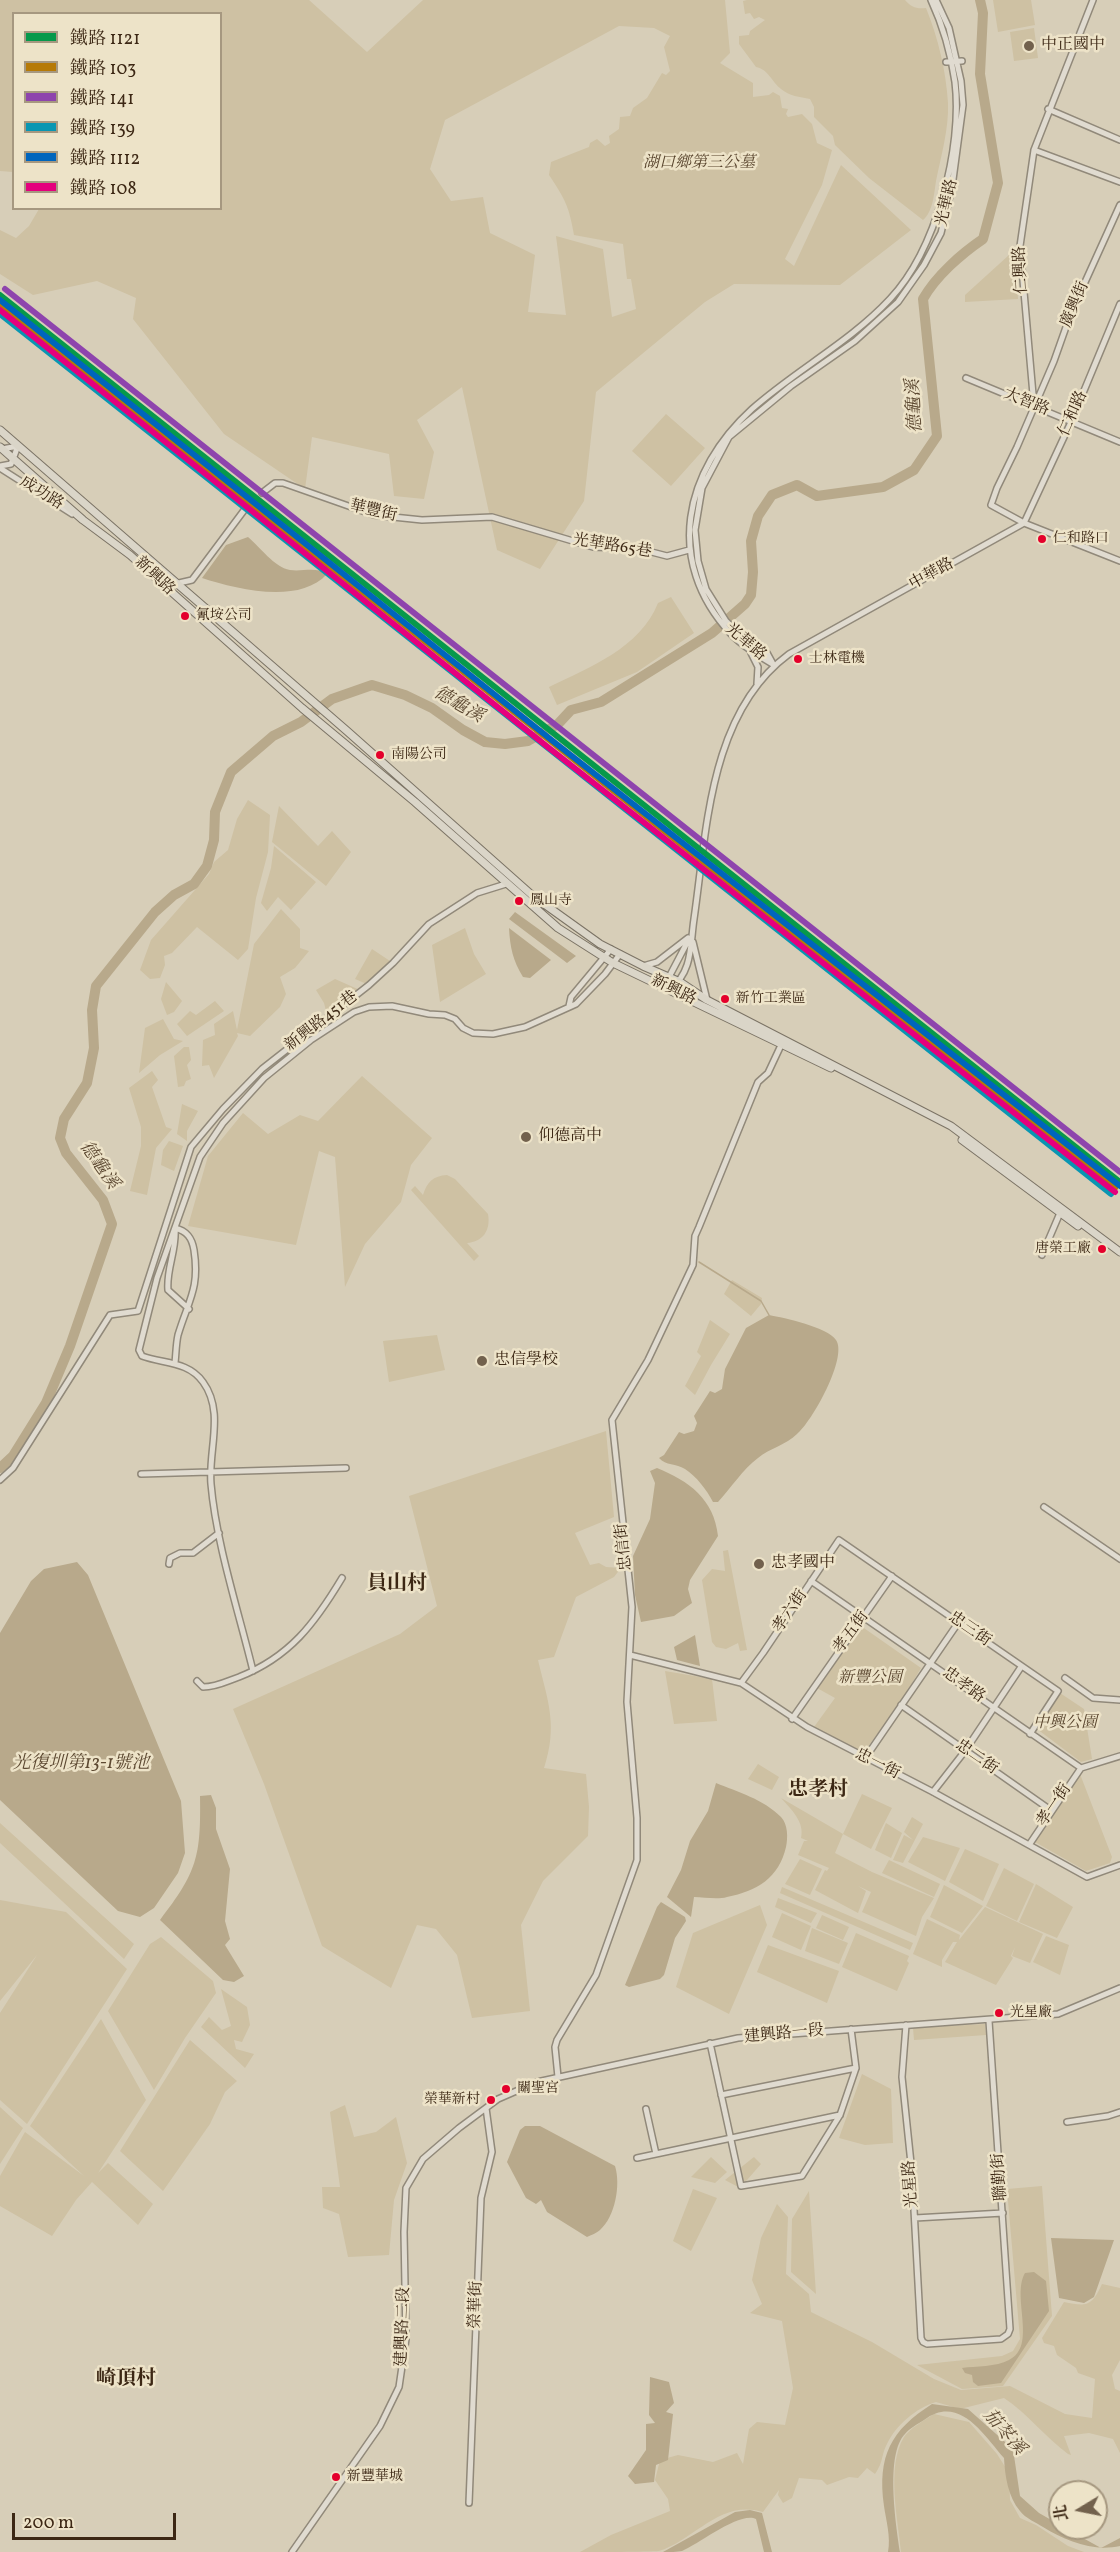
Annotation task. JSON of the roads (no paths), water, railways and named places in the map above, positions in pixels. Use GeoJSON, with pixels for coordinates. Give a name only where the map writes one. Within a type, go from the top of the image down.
{"type":"FeatureCollection","features":[{"type":"Feature","properties":{"kind":"main road","name":"新興路"},"geometry":{"type":"LineString","coordinates":[[0,430],[179,583],[533,896],[587,935],[611,949],[680,982],[707,1000],[783,1042],[936,1122],[1120,1257]]}},
{"type":"Feature","properties":{"kind":"main road","name":"新興路"},"geometry":{"type":"LineString","coordinates":[[1,449],[83,520],[130,555],[302,708],[415,802],[558,928],[613,963],[783,1042],[951,1126],[1120,1251]]}},
{"type":"Feature","properties":{"kind":"street","name":"光華路"},"geometry":{"type":"LineString","coordinates":[[774,666],[746,647],[726,625],[700,589],[689,550],[689,530],[698,486],[727,435],[783,383],[851,335],[875,310],[890,299],[907,278],[933,229],[940,210],[949,168],[956,108],[954,62],[931,0]]}},
{"type":"Feature","properties":{"kind":"street","name":"光華路"},"geometry":{"type":"LineString","coordinates":[[720,617],[706,589],[695,530],[702,488],[729,437],[855,340],[898,303],[924,265],[941,233],[952,187],[963,105],[949,28],[936,0]]}},
{"type":"Feature","properties":{"kind":"street","name":"仁興路"},"geometry":{"type":"LineString","coordinates":[[1024,523],[991,505],[1034,406],[1020,246],[1034,150],[1048,109],[1093,0]]}},
{"type":"Feature","properties":{"kind":"street"},"geometry":{"type":"LineString","coordinates":[[1048,109],[1120,140]]}},
{"type":"Feature","properties":{"kind":"street"},"geometry":{"type":"LineString","coordinates":[[1034,150],[1120,182]]}},
{"type":"Feature","properties":{"kind":"street","name":"廣興街"},"geometry":{"type":"LineString","coordinates":[[1034,406],[1054,361],[1071,313],[1120,204]]}},
{"type":"Feature","properties":{"kind":"street","name":"仁和路"},"geometry":{"type":"LineString","coordinates":[[1024,523],[1071,422],[1120,304]]}},
{"type":"Feature","properties":{"kind":"street","name":"大智路"},"geometry":{"type":"LineString","coordinates":[[966,378],[1120,442]]}},
{"type":"Feature","properties":{"kind":"street"},"geometry":{"type":"LineString","coordinates":[[726,444],[731,448]]}},
{"type":"Feature","properties":{"kind":"street"},"geometry":{"type":"LineString","coordinates":[[1,449],[18,446]]}},
{"type":"Feature","properties":{"kind":"street","name":"成功路"},"geometry":{"type":"LineString","coordinates":[[0,467],[11,464],[15,459],[18,446]]}},
{"type":"Feature","properties":{"kind":"street","name":"成功路"},"geometry":{"type":"LineString","coordinates":[[0,467],[83,520]]}},
{"type":"Feature","properties":{"kind":"street","name":"華豐街"},"geometry":{"type":"LineString","coordinates":[[262,493],[275,483],[283,483],[374,515],[422,520],[492,517]]}},
{"type":"Feature","properties":{"kind":"street"},"geometry":{"type":"LineString","coordinates":[[179,583],[192,580],[248,505]]}},
{"type":"Feature","properties":{"kind":"street","name":"光華路65巷"},"geometry":{"type":"LineString","coordinates":[[492,517],[593,547],[640,549],[667,556],[697,548]]}},
{"type":"Feature","properties":{"kind":"street"},"geometry":{"type":"LineString","coordinates":[[1024,523],[1120,561]]}},
{"type":"Feature","properties":{"kind":"street","name":"中華路"},"geometry":{"type":"LineString","coordinates":[[692,935],[718,770],[731,730],[757,686],[774,666],[789,654],[1024,523]]}},
{"type":"Feature","properties":{"kind":"street","name":"光華路"},"geometry":{"type":"LineString","coordinates":[[726,625],[767,653],[774,666]]}},
{"type":"Feature","properties":{"kind":"street"},"geometry":{"type":"LineString","coordinates":[[746,647],[757,662],[757,686]]}},
{"type":"Feature","properties":{"kind":"street","name":"新興路451巷"},"geometry":{"type":"LineString","coordinates":[[0,1480],[13,1468],[110,1316],[138,1311],[191,1147],[242,1087],[369,985],[398,959],[429,924],[477,893],[506,884]]}},
{"type":"Feature","properties":{"kind":"street"},"geometry":{"type":"LineString","coordinates":[[643,966],[657,962],[692,935]]}},
{"type":"Feature","properties":{"kind":"street"},"geometry":{"type":"LineString","coordinates":[[670,989],[669,977],[692,935]]}},
{"type":"Feature","properties":{"kind":"street"},"geometry":{"type":"LineString","coordinates":[[670,989],[680,982],[689,962],[692,935]]}},
{"type":"Feature","properties":{"kind":"street"},"geometry":{"type":"LineString","coordinates":[[692,935],[707,1000]]}},
{"type":"Feature","properties":{"kind":"street"},"geometry":{"type":"LineString","coordinates":[[569,1006],[571,997],[611,949]]}},
{"type":"Feature","properties":{"kind":"street"},"geometry":{"type":"LineString","coordinates":[[253,1671],[219,1533],[210,1463],[216,1422],[211,1396],[199,1376],[175,1363],[142,1356],[139,1350],[157,1278],[201,1157],[223,1123],[264,1078],[311,1040],[354,1012],[369,1006],[407,1008],[429,1014],[445,1015],[455,1019],[463,1028],[473,1033],[493,1034],[525,1027],[576,1004],[620,954]]}},
{"type":"Feature","properties":{"kind":"street","name":"忠信街"},"geometry":{"type":"LineString","coordinates":[[558,2077],[555,2047],[557,2040],[596,1975],[637,1860],[637,1818],[627,1701],[632,1606],[612,1420],[648,1360],[693,1265],[695,1236],[758,1082],[768,1073],[783,1042]]}},
{"type":"Feature","properties":{"kind":"street"},"geometry":{"type":"LineString","coordinates":[[1042,1255],[1059,1213]]}},
{"type":"Feature","properties":{"kind":"street"},"geometry":{"type":"LineString","coordinates":[[175,1228],[182,1230],[192,1239],[197,1270],[189,1309],[178,1336],[175,1363]]}},
{"type":"Feature","properties":{"kind":"street"},"geometry":{"type":"LineString","coordinates":[[175,1228],[174,1253],[167,1276],[168,1290],[189,1309]]}},
{"type":"Feature","properties":{"kind":"street"},"geometry":{"type":"LineString","coordinates":[[141,1474],[346,1468]]}},
{"type":"Feature","properties":{"kind":"street"},"geometry":{"type":"LineString","coordinates":[[1044,1507],[1120,1559]]}},
{"type":"Feature","properties":{"kind":"street"},"geometry":{"type":"LineString","coordinates":[[169,1564],[170,1558],[175,1555],[193,1553],[219,1533]]}},
{"type":"Feature","properties":{"kind":"street","name":"忠三街"},"geometry":{"type":"LineString","coordinates":[[839,1540],[1058,1691],[1030,1734]]}},
{"type":"Feature","properties":{"kind":"street","name":"孝六街"},"geometry":{"type":"LineString","coordinates":[[741,1683],[764,1653],[839,1540]]}},
{"type":"Feature","properties":{"kind":"street","name":"孝五街"},"geometry":{"type":"LineString","coordinates":[[792,1719],[892,1576]]}},
{"type":"Feature","properties":{"kind":"street"},"geometry":{"type":"LineString","coordinates":[[197,1681],[203,1688],[212,1687],[277,1659],[301,1636],[321,1612],[342,1578]]}},
{"type":"Feature","properties":{"kind":"street","name":"忠孝路"},"geometry":{"type":"LineString","coordinates":[[812,1581],[1081,1768]]}},
{"type":"Feature","properties":{"kind":"street"},"geometry":{"type":"LineString","coordinates":[[866,1757],[958,1623]]}},
{"type":"Feature","properties":{"kind":"street","name":"忠一街"},"geometry":{"type":"LineString","coordinates":[[630,1655],[741,1683],[792,1719],[852,1753],[866,1757],[933,1792],[1087,1877],[1120,1865]]}},
{"type":"Feature","properties":{"kind":"street"},"geometry":{"type":"LineString","coordinates":[[933,1792],[965,1751],[1021,1666]]}},
{"type":"Feature","properties":{"kind":"street"},"geometry":{"type":"LineString","coordinates":[[1065,1678],[1093,1698],[1120,1700]]}},
{"type":"Feature","properties":{"kind":"street","name":"忠二街"},"geometry":{"type":"LineString","coordinates":[[901,1705],[1052,1811]]}},
{"type":"Feature","properties":{"kind":"street"},"geometry":{"type":"LineString","coordinates":[[1081,1768],[1120,1756]]}},
{"type":"Feature","properties":{"kind":"street","name":"孝一街"},"geometry":{"type":"LineString","coordinates":[[1029,1845],[1081,1768]]}},
{"type":"Feature","properties":{"kind":"street","name":"建興路一段"},"geometry":{"type":"LineString","coordinates":[[459,2128],[486,2108],[523,2087],[710,2043],[765,2035],[989,2021],[1058,2014],[1120,1988]]}},
{"type":"Feature","properties":{"kind":"street","name":"聯勤街"},"geometry":{"type":"LineString","coordinates":[[923,2342],[1001,2339],[1008,2334],[1010,2329],[989,2021]]}},
{"type":"Feature","properties":{"kind":"street","name":"光星路"},"geometry":{"type":"LineString","coordinates":[[906,2025],[902,2078],[915,2218],[923,2342]]}},
{"type":"Feature","properties":{"kind":"street"},"geometry":{"type":"LineString","coordinates":[[710,2043],[741,2186],[802,2176],[840,2115],[856,2068],[851,2029]]}},
{"type":"Feature","properties":{"kind":"street"},"geometry":{"type":"LineString","coordinates":[[721,2095],[856,2068]]}},
{"type":"Feature","properties":{"kind":"street","name":"榮華街"},"geometry":{"type":"LineString","coordinates":[[469,2504],[481,2198],[492,2152],[486,2108]]}},
{"type":"Feature","properties":{"kind":"street"},"geometry":{"type":"LineString","coordinates":[[646,2109],[656,2154]]}},
{"type":"Feature","properties":{"kind":"street"},"geometry":{"type":"LineString","coordinates":[[1067,2122],[1120,2112]]}},
{"type":"Feature","properties":{"kind":"street"},"geometry":{"type":"LineString","coordinates":[[637,2158],[840,2115]]}},
{"type":"Feature","properties":{"kind":"street","name":"建興路二段"},"geometry":{"type":"LineString","coordinates":[[292,2552],[380,2426],[399,2387],[406,2339],[404,2232],[406,2188],[423,2159],[459,2128]]}},
{"type":"Feature","properties":{"kind":"street"},"geometry":{"type":"LineString","coordinates":[[915,2218],[1003,2213]]}},
{"type":"Feature","properties":{"kind":"water"},"geometry":{"type":"Polygon","coordinates":[[[248,537],[273,561],[284,568],[318,570],[327,574],[315,584],[284,592],[249,590],[202,578],[226,545],[248,537]]]}},
{"type":"Feature","properties":{"kind":"water"},"geometry":{"type":"Polygon","coordinates":[[[515,912],[576,956],[567,963],[509,919],[515,912]]]}},
{"type":"Feature","properties":{"kind":"water"},"geometry":{"type":"Polygon","coordinates":[[[509,928],[551,960],[530,978],[523,977],[514,959],[509,928]]]}},
{"type":"Feature","properties":{"kind":"water"},"geometry":{"type":"Polygon","coordinates":[[[769,1315],[805,1324],[831,1335],[836,1340],[838,1348],[833,1374],[811,1417],[793,1438],[753,1462],[718,1502],[713,1502],[701,1484],[689,1472],[659,1458],[664,1455],[679,1432],[684,1434],[694,1431],[697,1423],[694,1416],[710,1391],[715,1393],[722,1389],[725,1369],[746,1328],[769,1315]]]}},
{"type":"Feature","properties":{"kind":"water"},"geometry":{"type":"Polygon","coordinates":[[[657,1468],[689,1485],[698,1493],[711,1512],[718,1536],[690,1580],[688,1589],[692,1603],[674,1616],[641,1622],[635,1595],[633,1556],[650,1519],[655,1483],[650,1471],[657,1468]]]}},
{"type":"Feature","properties":{"kind":"water","name":"光復圳第13-1號池"},"geometry":{"type":"Polygon","coordinates":[[[77,1562],[88,1575],[181,1801],[185,1853],[178,1873],[154,1908],[140,1917],[118,1911],[0,1800],[0,1633],[31,1581],[44,1569],[77,1562]]]}},
{"type":"Feature","properties":{"kind":"water"},"geometry":{"type":"Polygon","coordinates":[[[695,1635],[700,1666],[677,1660],[674,1647],[695,1635]]]}},
{"type":"Feature","properties":{"kind":"water"},"geometry":{"type":"Polygon","coordinates":[[[716,1783],[758,1801],[781,1817],[787,1831],[786,1847],[778,1867],[757,1887],[723,1898],[694,1897],[691,1917],[667,1897],[681,1870],[690,1841],[708,1811],[716,1783]]]}},
{"type":"Feature","properties":{"kind":"water"},"geometry":{"type":"Polygon","coordinates":[[[211,1795],[216,1808],[216,1829],[230,1869],[225,1921],[230,1939],[225,1945],[244,1976],[234,1982],[223,1980],[160,1920],[189,1876],[198,1849],[200,1796],[211,1795]]]}},
{"type":"Feature","properties":{"kind":"water"},"geometry":{"type":"Polygon","coordinates":[[[661,1902],[685,1917],[686,1921],[675,1938],[664,1975],[660,1979],[629,1987],[625,1985],[661,1902]]]}},
{"type":"Feature","properties":{"kind":"water"},"geometry":{"type":"Polygon","coordinates":[[[525,2126],[540,2126],[615,2166],[617,2191],[613,2209],[599,2231],[587,2237],[547,2212],[541,2200],[536,2204],[526,2198],[507,2162],[520,2130],[525,2126]]]}},
{"type":"Feature","properties":{"kind":"water"},"geometry":{"type":"Polygon","coordinates":[[[1051,2238],[1114,2240],[1094,2297],[1084,2303],[1059,2298],[1051,2238]]]}},
{"type":"Feature","properties":{"kind":"water"},"geometry":{"type":"Polygon","coordinates":[[[1034,2272],[1046,2281],[1049,2311],[1001,2383],[978,2386],[973,2382],[972,2375],[965,2373],[962,2368],[998,2364],[1009,2360],[1017,2353],[1022,2344],[1023,2333],[1021,2283],[1025,2273],[1034,2272]]]}},
{"type":"Feature","properties":{"kind":"water"},"geometry":{"type":"Polygon","coordinates":[[[650,2377],[669,2382],[674,2403],[666,2412],[673,2414],[668,2460],[656,2465],[654,2482],[635,2484],[628,2476],[646,2450],[646,2424],[655,2423],[649,2415],[650,2377]]]}},
{"type":"Feature","properties":{"kind":"water","name":"茄苳溪"},"geometry":{"type":"Polygon","coordinates":[[[932,2404],[968,2409],[1013,2449],[1020,2496],[1048,2518],[1048,2530],[1022,2514],[1010,2493],[1004,2458],[979,2429],[959,2414],[937,2413],[914,2426],[899,2444],[895,2457],[894,2490],[900,2552],[888,2552],[889,2535],[882,2488],[885,2459],[897,2435],[932,2404]]]}},
{"type":"Feature","properties":{"kind":"water"},"geometry":{"type":"Polygon","coordinates":[[[750,2510],[762,2513],[772,2552],[764,2552],[756,2519],[749,2518],[730,2524],[682,2551],[663,2552],[735,2512],[750,2510]]]}},
{"type":"Feature","properties":{"kind":"water"},"geometry":{"type":"Polygon","coordinates":[[[1120,2538],[1120,2546],[1102,2548],[1120,2538]]]}},
{"type":"Feature","properties":{"kind":"water","name":"茄苳溪"},"geometry":{"type":"Polygon","coordinates":[[[1069,2540],[1086,2540],[1100,2548],[1090,2546],[1069,2540]]]}},
{"type":"Feature","properties":{"kind":"waterway","name":"德龜溪"},"geometry":{"type":"LineString","coordinates":[[0,1468],[13,1456],[46,1403],[70,1346],[112,1224],[103,1200],[66,1153],[60,1138],[64,1119],[87,1083],[94,1048],[92,1010],[96,986],[155,912],[174,895],[194,884],[207,866],[214,840],[215,812],[231,772],[273,736],[301,722],[332,699],[372,685],[405,695],[432,708],[485,742],[505,744],[528,741],[558,724],[571,710],[601,702],[712,633],[745,604],[751,595],[753,572],[751,541],[758,516],[772,495],[797,485],[817,496],[883,487],[914,470],[937,436],[923,299],[950,266],[983,239],[998,183],[980,74],[983,13],[980,0]]}},
{"type":"Feature","properties":{"kind":"waterway"},"geometry":{"type":"LineString","coordinates":[[699,1262],[761,1301],[769,1315]]}},
{"type":"Feature","properties":{"kind":"tunnel"},"geometry":{"type":"LineString","coordinates":[[248,505],[262,493]]}},
{"type":"Feature","properties":{"kind":"rail line","name":"141"},"geometry":{"type":"LineString","coordinates":[[5,289],[1120,1172]]}},
{"type":"Feature","properties":{"kind":"rail line","name":"1121"},"geometry":{"type":"LineString","coordinates":[[0,295],[1120,1182]]}},
{"type":"Feature","properties":{"kind":"rail line","name":"1112"},"geometry":{"type":"LineString","coordinates":[[0,300],[554,742],[1120,1186]]}},
{"type":"Feature","properties":{"kind":"rail line","name":"103"},"geometry":{"type":"LineString","coordinates":[[0,305],[1115,1188]]}},
{"type":"Feature","properties":{"kind":"rail line","name":"108"},"geometry":{"type":"LineString","coordinates":[[0,310],[549,748],[1115,1192]]}},
{"type":"Feature","properties":{"kind":"rail line","name":"139"},"geometry":{"type":"LineString","coordinates":[[0,314],[1111,1194]]}},
{"type":"Feature","properties":{"kind":"place","name":"中正國中"},"geometry":{"type":"Point","coordinates":[1029,46]}},
{"type":"Feature","properties":{"kind":"place","name":"仁和路口"},"geometry":{"type":"Point","coordinates":[1042,539]}},
{"type":"Feature","properties":{"kind":"place","name":"氰垵公司"},"geometry":{"type":"Point","coordinates":[185,616]}},
{"type":"Feature","properties":{"kind":"place","name":"士林電機"},"geometry":{"type":"Point","coordinates":[798,659]}},
{"type":"Feature","properties":{"kind":"place","name":"南陽公司"},"geometry":{"type":"Point","coordinates":[380,755]}},
{"type":"Feature","properties":{"kind":"place","name":"鳳山寺"},"geometry":{"type":"Point","coordinates":[519,901]}},
{"type":"Feature","properties":{"kind":"place","name":"新竹工業區"},"geometry":{"type":"Point","coordinates":[725,999]}},
{"type":"Feature","properties":{"kind":"place","name":"仰德高中"},"geometry":{"type":"Point","coordinates":[526,1137]}},
{"type":"Feature","properties":{"kind":"place","name":"唐榮工廠"},"geometry":{"type":"Point","coordinates":[1102,1249]}},
{"type":"Feature","properties":{"kind":"place","name":"忠信學校"},"geometry":{"type":"Point","coordinates":[482,1361]}},
{"type":"Feature","properties":{"kind":"place","name":"忠孝國中"},"geometry":{"type":"Point","coordinates":[759,1564]}},
{"type":"Feature","properties":{"kind":"place","name":"光星廠"},"geometry":{"type":"Point","coordinates":[999,2013]}},
{"type":"Feature","properties":{"kind":"place","name":"關聖宮"},"geometry":{"type":"Point","coordinates":[506,2089]}},
{"type":"Feature","properties":{"kind":"place","name":"榮華新村"},"geometry":{"type":"Point","coordinates":[491,2100]}},
{"type":"Feature","properties":{"kind":"place","name":"新豐華城"},"geometry":{"type":"Point","coordinates":[336,2477]}},
{"type":"Feature","properties":{"kind":"district","name":"員山村"},"geometry":{"type":"Point","coordinates":[397,1585]}},
{"type":"Feature","properties":{"kind":"district","name":"忠孝村"},"geometry":{"type":"Point","coordinates":[818,1791]}},
{"type":"Feature","properties":{"kind":"district","name":"崎頂村"},"geometry":{"type":"Point","coordinates":[126,2380]}},
{"type":"Feature","properties":{"kind":"park label","name":"湖口鄉第三公墓"},"geometry":{"type":"Point","coordinates":[699,164]}},
{"type":"Feature","properties":{"kind":"park label","name":"新豐公園"},"geometry":{"type":"Point","coordinates":[870,1679]}},
{"type":"Feature","properties":{"kind":"park label","name":"中興公園"},"geometry":{"type":"Point","coordinates":[1065,1724]}}]}
